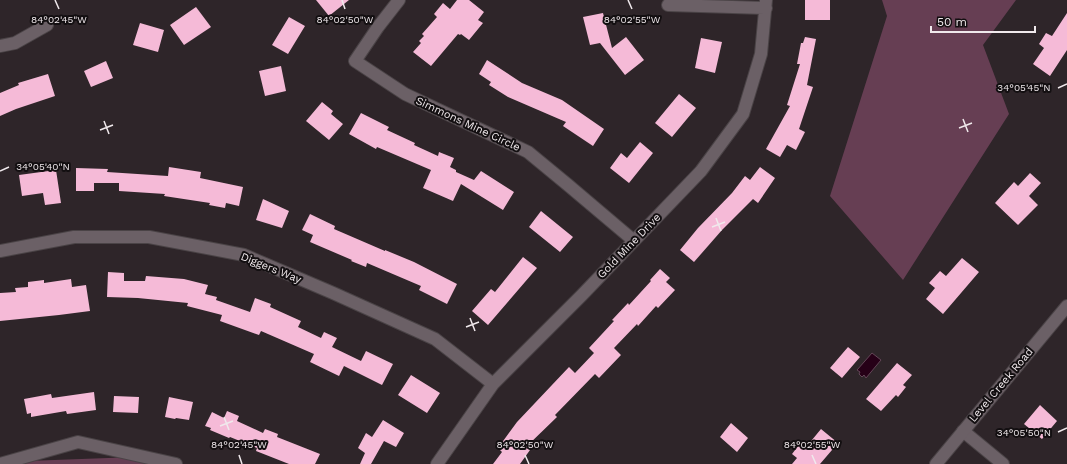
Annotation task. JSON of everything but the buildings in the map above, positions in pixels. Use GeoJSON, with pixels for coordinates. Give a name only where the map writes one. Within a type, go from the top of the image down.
{"type":"FeatureCollection","features":[{"type":"Feature","properties":{"kind":"street","name":"Simmons Mine Circle"},"geometry":{"type":"LineString","coordinates":[[399,0],[356,61],[405,94],[528,152],[633,240]]}},
{"type":"Feature","properties":{"kind":"street","name":"Gold Mine Drive"},"geometry":{"type":"LineString","coordinates":[[437,464],[493,384],[582,295],[633,240],[701,171],[743,114],[761,54],[766,4]]}},
{"type":"Feature","properties":{"kind":"street"},"geometry":{"type":"LineString","coordinates":[[668,5],[766,4]]}},
{"type":"Feature","properties":{"kind":"street"},"geometry":{"type":"LineString","coordinates":[[0,46],[15,43],[47,25]]}},
{"type":"Feature","properties":{"kind":"street","name":"Diggers Way"},"geometry":{"type":"LineString","coordinates":[[0,251],[74,237],[149,237],[244,255],[435,339],[493,384]]}},
{"type":"Feature","properties":{"kind":"street","name":"Level Creek Road"},"geometry":{"type":"LineString","coordinates":[[936,464],[1067,306]]}},
{"type":"Feature","properties":{"kind":"street"},"geometry":{"type":"LineString","coordinates":[[963,431],[1003,464]]}},
{"type":"Feature","properties":{"kind":"street"},"geometry":{"type":"LineString","coordinates":[[0,464],[78,442],[176,464]]}},
{"type":"Feature","properties":{"kind":"shaded area"},"geometry":{"type":"Polygon","coordinates":[[[882,0],[1016,0],[983,45],[1009,114],[903,280],[830,196],[887,16],[882,0]]]}},
{"type":"Feature","properties":{"kind":"shaded area"},"geometry":{"type":"Polygon","coordinates":[[[872,353],[881,360],[866,378],[864,375],[862,377],[859,374],[860,372],[857,370],[872,353]]]}},
{"type":"Feature","properties":{"kind":"shaded area"},"geometry":{"type":"Polygon","coordinates":[[[135,457],[163,464],[0,464],[0,462],[135,457]]]}}]}
